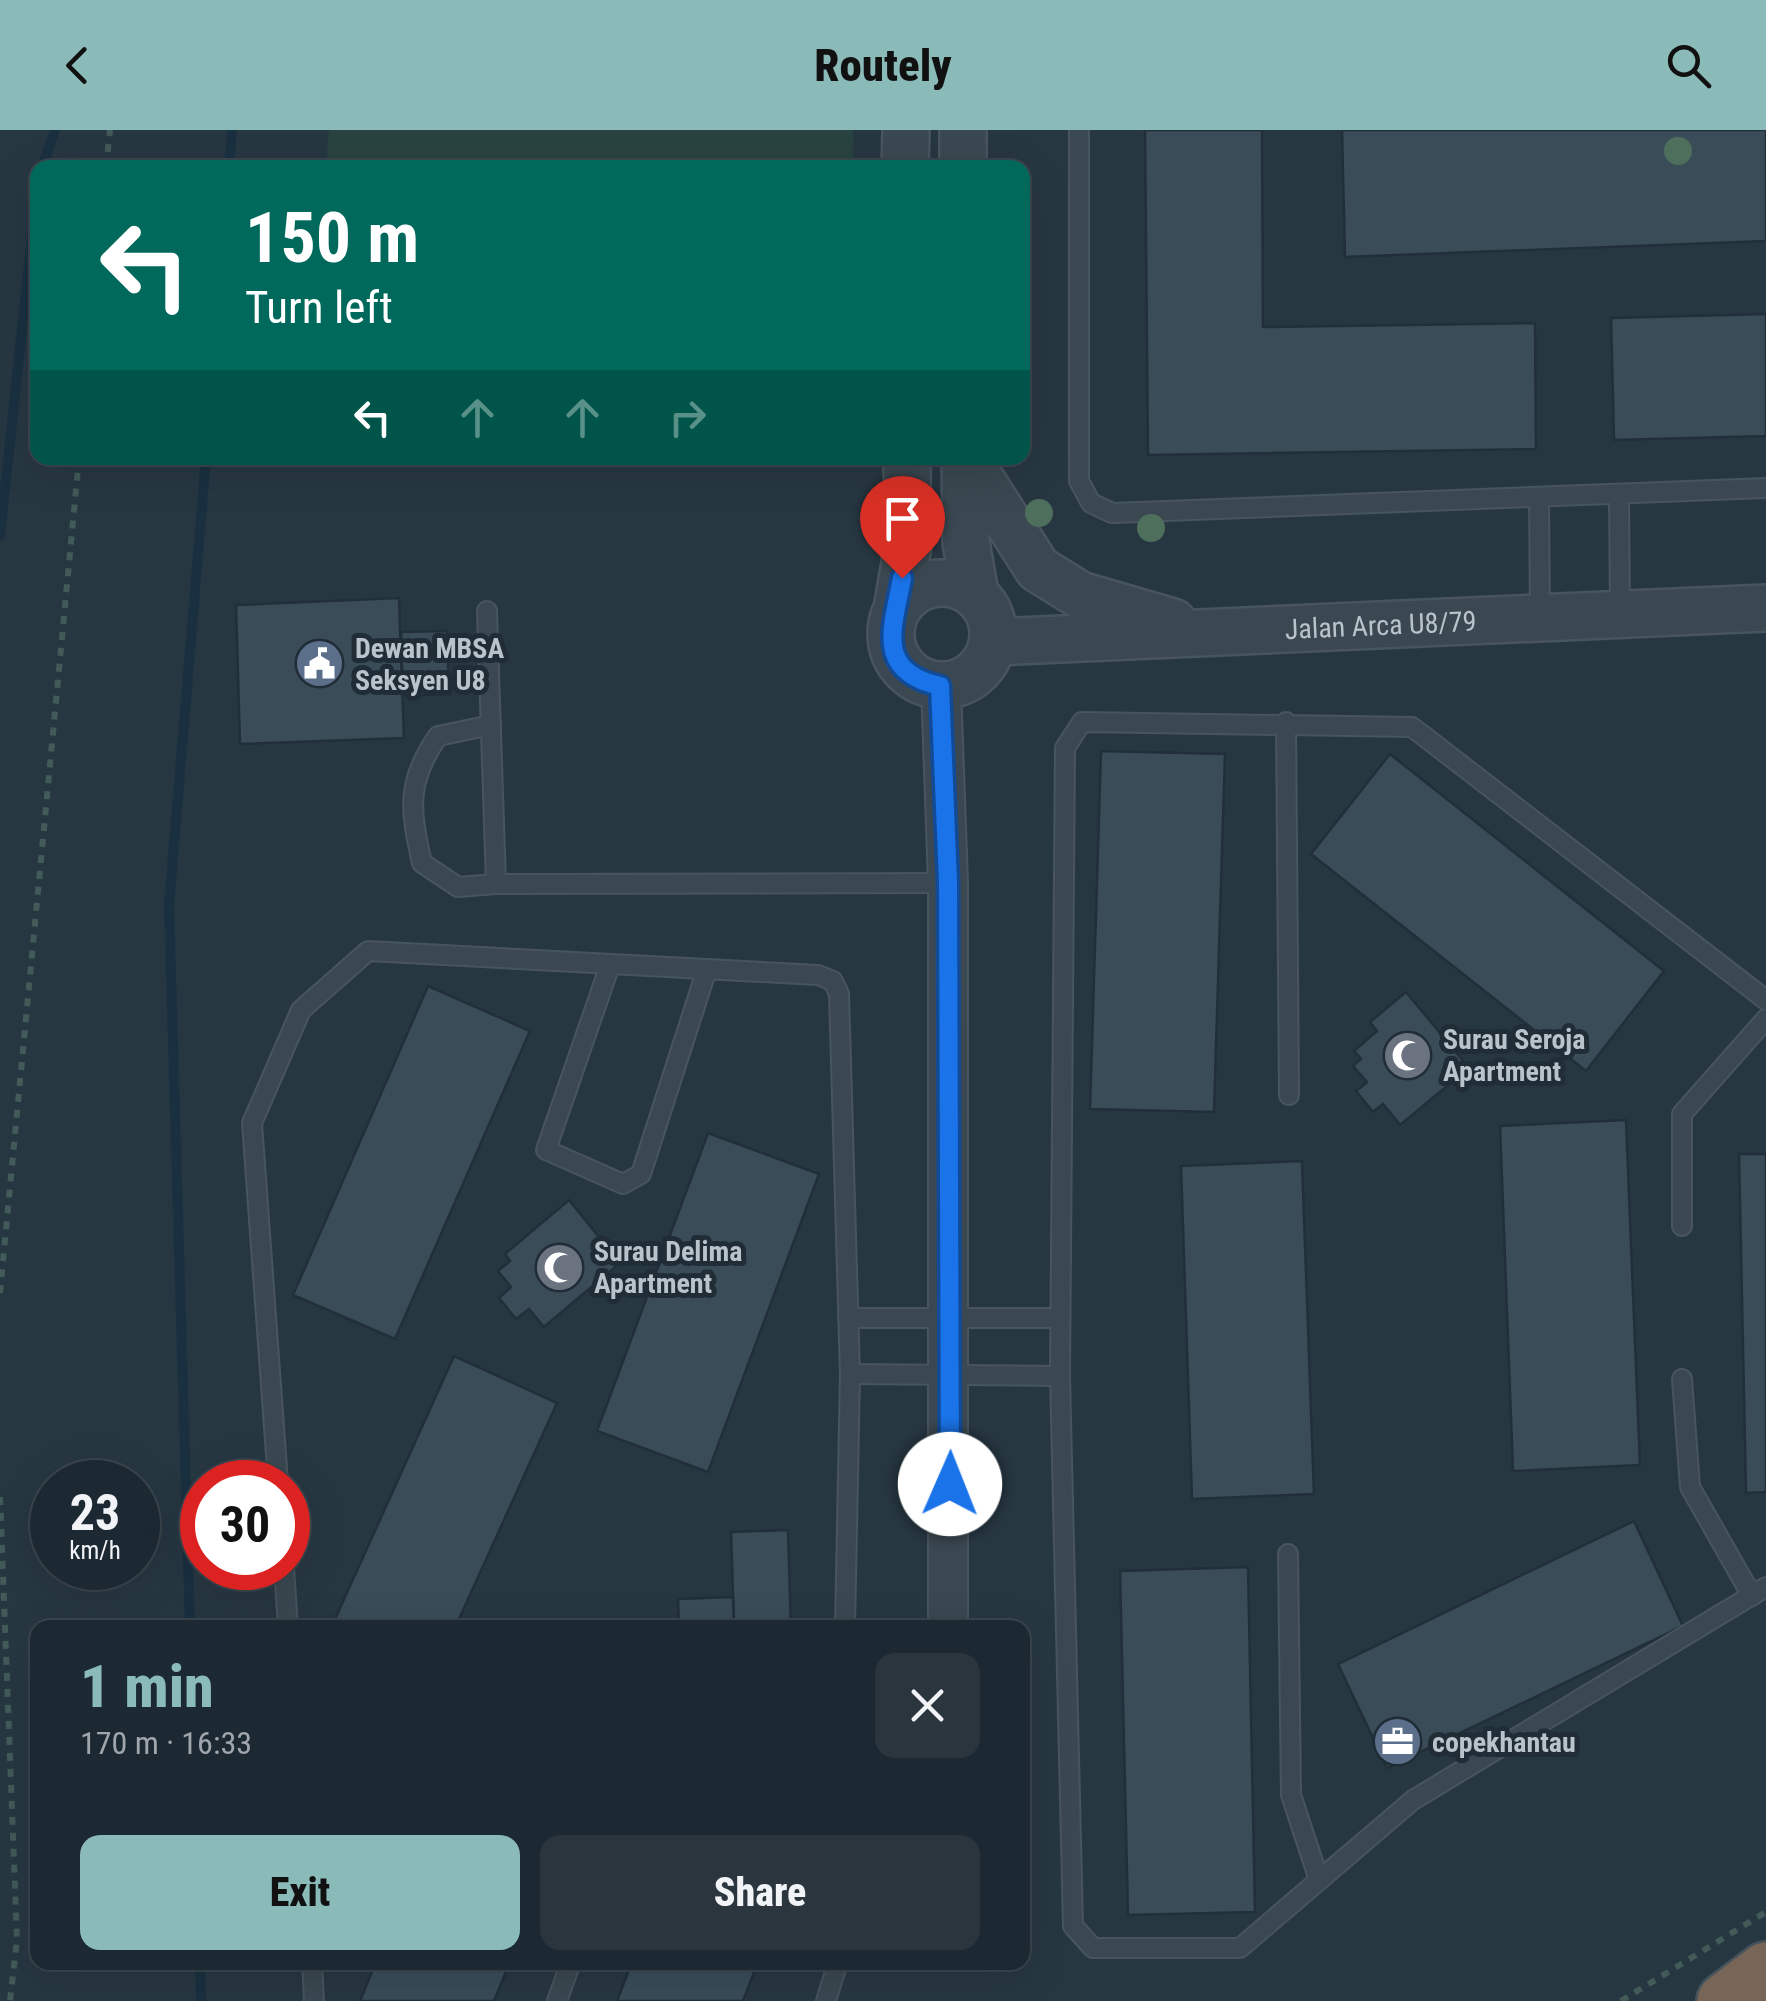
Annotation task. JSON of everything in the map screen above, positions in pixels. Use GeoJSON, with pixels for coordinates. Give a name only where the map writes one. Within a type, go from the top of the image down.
{"type":"FeatureCollection","features":[{"type":"Feature","properties":{"kind":"highway"},"geometry":{"type":"LineString","coordinates":[[1725,2001],[1766,1970]]}},
{"type":"Feature","properties":{"kind":"street"},"geometry":{"type":"LineString","coordinates":[[905,160],[906,130]]}},
{"type":"Feature","properties":{"kind":"street"},"geometry":{"type":"LineString","coordinates":[[963,130],[963,160]]}},
{"type":"Feature","properties":{"kind":"street"},"geometry":{"type":"LineString","coordinates":[[897,609],[912,592],[932,583],[955,584],[975,594],[986,608],[993,642],[975,674],[940,686],[920,681],[903,669],[893,650],[890,630],[908,546],[907,465]]}},
{"type":"Feature","properties":{"kind":"street"},"geometry":{"type":"LineString","coordinates":[[966,465],[966,542],[975,594]]}},
{"type":"Feature","properties":{"kind":"street"},"geometry":{"type":"LineString","coordinates":[[971,465],[1038,569],[1080,595],[1208,632]]}},
{"type":"Feature","properties":{"kind":"street","name":"Jalan Arca U8/79"},"geometry":{"type":"LineString","coordinates":[[993,642],[1766,608]]}},
{"type":"Feature","properties":{"kind":"street"},"geometry":{"type":"LineString","coordinates":[[940,686],[948,882],[952,1376],[948,1620]]}},
{"type":"Feature","properties":{"kind":"lane"},"geometry":{"type":"LineString","coordinates":[[1079,130],[1079,482],[1092,504],[1112,514],[1766,488]]}},
{"type":"Feature","properties":{"kind":"lane"},"geometry":{"type":"LineString","coordinates":[[1619,494],[1620,614]]}},
{"type":"Feature","properties":{"kind":"lane"},"geometry":{"type":"LineString","coordinates":[[1540,496],[1540,618]]}},
{"type":"Feature","properties":{"kind":"lane"},"geometry":{"type":"LineString","coordinates":[[486,611],[496,884]]}},
{"type":"Feature","properties":{"kind":"lane"},"geometry":{"type":"LineString","coordinates":[[1682,1378],[1690,1487],[1759,1591],[1413,1800],[1240,1948],[1093,1948],[1072,1926],[1060,1318],[1065,748],[1082,722],[1412,726],[1766,1000]]}},
{"type":"Feature","properties":{"kind":"lane"},"geometry":{"type":"LineString","coordinates":[[1286,722],[1289,1094]]}},
{"type":"Feature","properties":{"kind":"lane"},"geometry":{"type":"LineString","coordinates":[[491,726],[438,736],[416,767],[411,815],[422,863],[458,888],[496,884],[948,882]]}},
{"type":"Feature","properties":{"kind":"lane"},"geometry":{"type":"LineString","coordinates":[[276,1460],[252,1123],[300,1010],[368,951],[818,976],[833,981],[838,994],[850,1374],[845,1620]]}},
{"type":"Feature","properties":{"kind":"lane"},"geometry":{"type":"LineString","coordinates":[[610,965],[546,1150],[623,1184],[641,1174],[706,972]]}},
{"type":"Feature","properties":{"kind":"lane"},"geometry":{"type":"LineString","coordinates":[[1682,1226],[1682,1114],[1766,1019]]}},
{"type":"Feature","properties":{"kind":"lane"},"geometry":{"type":"LineString","coordinates":[[848,1318],[1060,1318]]}},
{"type":"Feature","properties":{"kind":"lane"},"geometry":{"type":"LineString","coordinates":[[850,1374],[1060,1376]]}},
{"type":"Feature","properties":{"kind":"lane"},"geometry":{"type":"LineString","coordinates":[[1288,1554],[1291,1796],[1319,1880]]}},
{"type":"Feature","properties":{"kind":"lane"},"geometry":{"type":"LineString","coordinates":[[285,1590],[287,1620]]}},
{"type":"Feature","properties":{"kind":"lane"},"geometry":{"type":"LineString","coordinates":[[312,1970],[314,2001]]}},
{"type":"Feature","properties":{"kind":"lane"},"geometry":{"type":"LineString","coordinates":[[557,2001],[569,1970]]}},
{"type":"Feature","properties":{"kind":"lane"},"geometry":{"type":"LineString","coordinates":[[826,2001],[836,1970]]}},
{"type":"Feature","properties":{"kind":"path"},"geometry":{"type":"LineString","coordinates":[[107,160],[110,130]]}},
{"type":"Feature","properties":{"kind":"path"},"geometry":{"type":"LineString","coordinates":[[0,1293],[78,465]]}},
{"type":"Feature","properties":{"kind":"path"},"geometry":{"type":"LineString","coordinates":[[0,1497],[17,1940],[10,2001]]}},
{"type":"Feature","properties":{"kind":"path"},"geometry":{"type":"LineString","coordinates":[[1621,2001],[1766,1912]]}},
{"type":"Feature","properties":{"kind":"green space"},"geometry":{"type":"Polygon","coordinates":[[[329,130],[853,130],[853,160],[327,160],[329,130]]]}},
{"type":"Feature","properties":{"kind":"building"},"geometry":{"type":"Polygon","coordinates":[[[1145,130],[1262,130],[1263,327],[1535,323],[1536,449],[1148,455],[1145,130]]]}},
{"type":"Feature","properties":{"kind":"building"},"geometry":{"type":"Polygon","coordinates":[[[1342,130],[1766,130],[1766,241],[1345,257],[1342,130]]]}},
{"type":"Feature","properties":{"kind":"building"},"geometry":{"type":"Polygon","coordinates":[[[1766,314],[1766,436],[1614,440],[1611,318],[1766,314]]]}},
{"type":"Feature","properties":{"kind":"building","name":"Dewan MBSA Seksyen U8"},"geometry":{"type":"Polygon","coordinates":[[[399,598],[404,738],[240,744],[236,605],[399,598]]]}},
{"type":"Feature","properties":{"kind":"building"},"geometry":{"type":"Polygon","coordinates":[[[447,631],[449,694],[403,696],[401,632],[447,631]]]}},
{"type":"Feature","properties":{"kind":"building"},"geometry":{"type":"Polygon","coordinates":[[[1101,751],[1225,754],[1214,1112],[1090,1109],[1101,751]]]}},
{"type":"Feature","properties":{"kind":"building"},"geometry":{"type":"Polygon","coordinates":[[[1390,754],[1664,971],[1586,1071],[1311,854],[1390,754]]]}},
{"type":"Feature","properties":{"kind":"building"},"geometry":{"type":"Polygon","coordinates":[[[428,986],[530,1031],[395,1339],[293,1295],[428,986]]]}},
{"type":"Feature","properties":{"kind":"building","name":"Surau Seroja Apartment"},"geometry":{"type":"Polygon","coordinates":[[[1406,992],[1469,1068],[1400,1125],[1383,1104],[1373,1112],[1356,1091],[1367,1082],[1353,1066],[1361,1059],[1354,1051],[1377,1031],[1370,1022],[1406,992]]]}},
{"type":"Feature","properties":{"kind":"building"},"geometry":{"type":"Polygon","coordinates":[[[1626,1120],[1640,1465],[1513,1471],[1500,1126],[1626,1120]]]}},
{"type":"Feature","properties":{"kind":"building"},"geometry":{"type":"Polygon","coordinates":[[[708,1133],[819,1174],[708,1472],[597,1431],[708,1133]]]}},
{"type":"Feature","properties":{"kind":"building"},"geometry":{"type":"Polygon","coordinates":[[[1739,1154],[1766,1154],[1766,1492],[1746,1493],[1739,1154]]]}},
{"type":"Feature","properties":{"kind":"building"},"geometry":{"type":"Polygon","coordinates":[[[1302,1161],[1314,1494],[1192,1499],[1181,1166],[1302,1161]]]}},
{"type":"Feature","properties":{"kind":"building","name":"Surau Delima Apartment"},"geometry":{"type":"Polygon","coordinates":[[[569,1200],[620,1263],[544,1327],[529,1309],[516,1319],[499,1298],[511,1287],[498,1271],[510,1261],[505,1254],[569,1200]]]}},
{"type":"Feature","properties":{"kind":"building"},"geometry":{"type":"Polygon","coordinates":[[[454,1356],[557,1403],[459,1620],[335,1620],[454,1356]]]}},
{"type":"Feature","properties":{"kind":"building"},"geometry":{"type":"Polygon","coordinates":[[[1634,1521],[1683,1626],[1387,1768],[1338,1664],[1634,1521]]]}},
{"type":"Feature","properties":{"kind":"building"},"geometry":{"type":"Polygon","coordinates":[[[788,1530],[791,1620],[734,1620],[731,1532],[788,1530]]]}},
{"type":"Feature","properties":{"kind":"building"},"geometry":{"type":"Polygon","coordinates":[[[1248,1567],[1255,1912],[1128,1915],[1120,1571],[1248,1567]]]}},
{"type":"Feature","properties":{"kind":"building"},"geometry":{"type":"Polygon","coordinates":[[[733,1597],[734,1620],[679,1620],[678,1599],[733,1597]]]}},
{"type":"Feature","properties":{"kind":"building"},"geometry":{"type":"Polygon","coordinates":[[[373,1970],[507,1970],[494,2001],[360,2001],[373,1970]]]}},
{"type":"Feature","properties":{"kind":"building"},"geometry":{"type":"Polygon","coordinates":[[[629,1970],[755,1970],[743,2001],[617,2001],[629,1970]]]}},
{"type":"Feature","properties":{"kind":"waterway"},"geometry":{"type":"LineString","coordinates":[[45,160],[55,130]]}},
{"type":"Feature","properties":{"kind":"waterway"},"geometry":{"type":"LineString","coordinates":[[230,160],[232,130]]}},
{"type":"Feature","properties":{"kind":"waterway"},"geometry":{"type":"LineString","coordinates":[[0,535],[30,255]]}},
{"type":"Feature","properties":{"kind":"waterway"},"geometry":{"type":"LineString","coordinates":[[190,1620],[169,905],[205,465]]}},
{"type":"Feature","properties":{"kind":"waterway"},"geometry":{"type":"LineString","coordinates":[[200,1970],[201,2001]]}},
{"type":"Feature","properties":{"kind":"place","name":"Dewan MBSA Seksyen U8"},"geometry":{"type":"Point","coordinates":[320,664]}},
{"type":"Feature","properties":{"kind":"place","name":"Surau Seroja Apartment"},"geometry":{"type":"Point","coordinates":[1408,1055]}},
{"type":"Feature","properties":{"kind":"place","name":"Surau Delima Apartment"},"geometry":{"type":"Point","coordinates":[559,1267]}},
{"type":"Feature","properties":{"kind":"place","name":"copekhantau"},"geometry":{"type":"Point","coordinates":[1397,1742]}},
{"type":"Feature","properties":{"kind":"route"},"geometry":{"type":"LineString","coordinates":[[902,578],[890,630],[893,650],[903,669],[920,681],[940,686],[948,882],[950,1484]]}}]}
